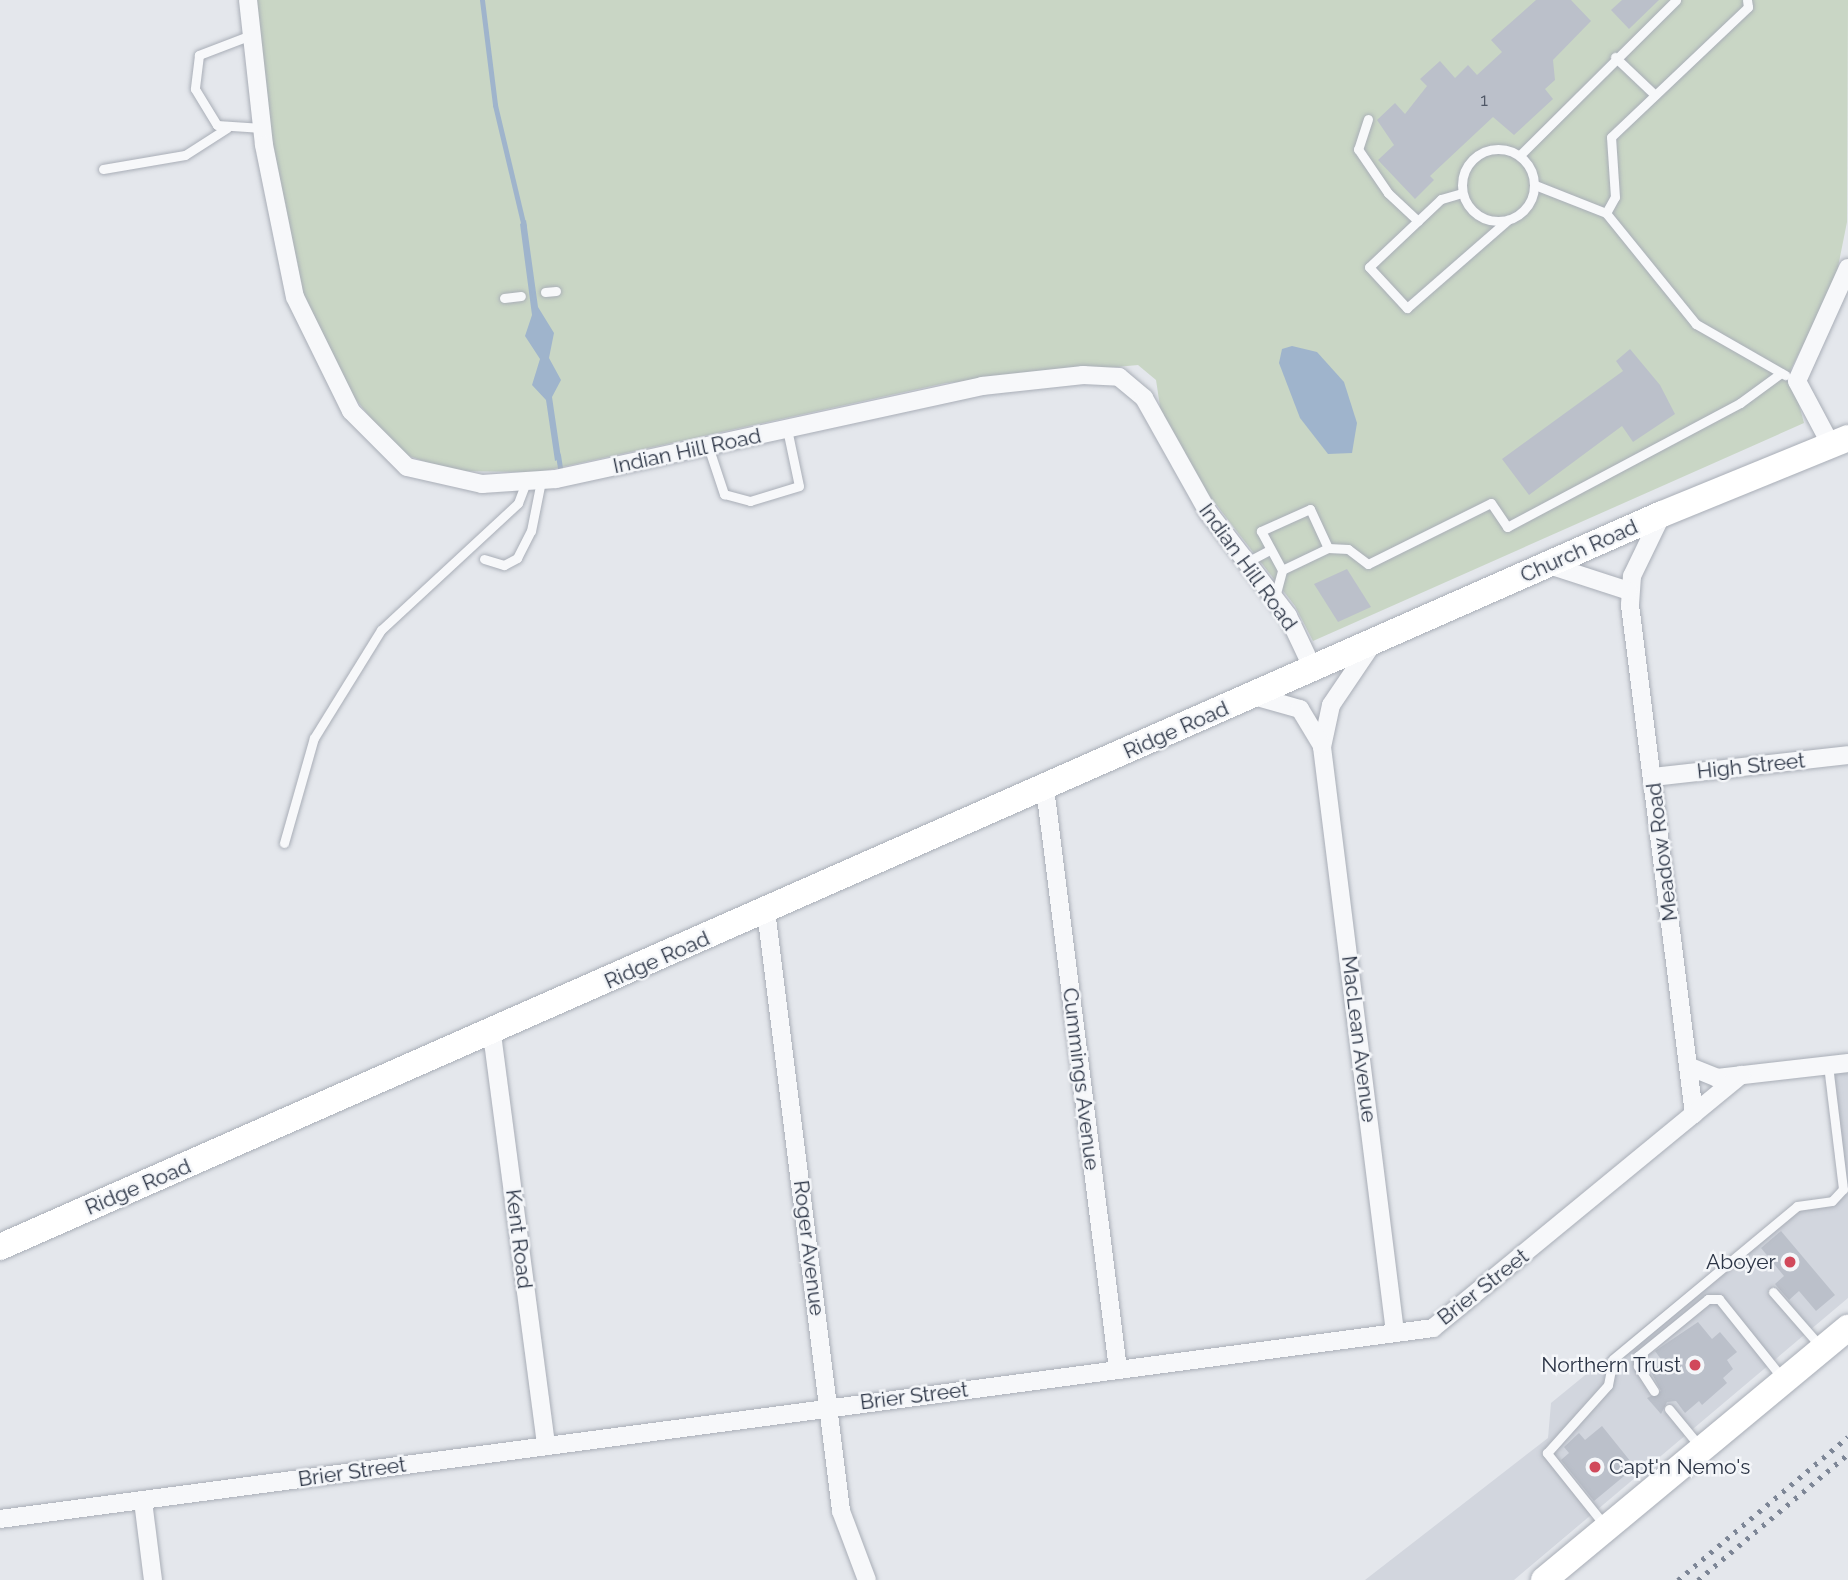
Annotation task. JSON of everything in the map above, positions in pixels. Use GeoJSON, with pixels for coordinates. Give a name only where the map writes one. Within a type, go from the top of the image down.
{"type":"FeatureCollection","features":[{"type":"Feature","properties":{"kind":"street","name":"Indian Hill Road"},"geometry":{"type":"LineString","coordinates":[[248,0],[262,128],[295,297],[351,411],[407,467],[472,483],[534,482],[982,386],[1083,375],[1119,377],[1144,398],[1171,455],[1275,597],[1313,669]]}},
{"type":"Feature","properties":{"kind":"street"},"geometry":{"type":"LineString","coordinates":[[1840,441],[1789,377],[1848,268]]}},
{"type":"Feature","properties":{"kind":"street","name":"Church Road"},"geometry":{"type":"LineString","coordinates":[[1313,669],[1662,514],[1840,441]]}},
{"type":"Feature","properties":{"kind":"street"},"geometry":{"type":"LineString","coordinates":[[1549,565],[1629,591],[1662,514]]}},
{"type":"Feature","properties":{"kind":"street","name":"Meadow Road"},"geometry":{"type":"LineString","coordinates":[[1629,591],[1694,1114]]}},
{"type":"Feature","properties":{"kind":"street","name":"MacLean Avenue"},"geometry":{"type":"LineString","coordinates":[[1373,643],[1331,705],[1322,747],[1395,1332]]}},
{"type":"Feature","properties":{"kind":"street","name":"Ridge Road"},"geometry":{"type":"LineString","coordinates":[[0,1247],[492,1034],[1313,669]]}},
{"type":"Feature","properties":{"kind":"street","name":"MacLean Avenue"},"geometry":{"type":"LineString","coordinates":[[1254,696],[1300,709],[1322,747]]}},
{"type":"Feature","properties":{"kind":"street","name":"High Street"},"geometry":{"type":"LineString","coordinates":[[1653,776],[1848,755]]}},
{"type":"Feature","properties":{"kind":"street","name":"Cummings Avenue"},"geometry":{"type":"LineString","coordinates":[[1045,788],[1118,1370]]}},
{"type":"Feature","properties":{"kind":"street","name":"Roger Avenue"},"geometry":{"type":"LineString","coordinates":[[766,911],[841,1511],[867,1580]]}},
{"type":"Feature","properties":{"kind":"street","name":"Kent Road"},"geometry":{"type":"LineString","coordinates":[[492,1034],[545,1445]]}},
{"type":"Feature","properties":{"kind":"street"},"geometry":{"type":"LineString","coordinates":[[1688,1066],[1717,1078],[1848,1063]]}},
{"type":"Feature","properties":{"kind":"street","name":"Brier Street"},"geometry":{"type":"LineString","coordinates":[[0,1519],[1118,1370],[1444,1323],[1741,1075]]}},
{"type":"Feature","properties":{"kind":"street"},"geometry":{"type":"LineString","coordinates":[[1544,1580],[1848,1328]]}},
{"type":"Feature","properties":{"kind":"street"},"geometry":{"type":"LineString","coordinates":[[143,1501],[153,1580]]}},
{"type":"Feature","properties":{"kind":"lane"},"geometry":{"type":"LineString","coordinates":[[1520,155],[1615,57],[1676,0]]}},
{"type":"Feature","properties":{"kind":"lane"},"geometry":{"type":"LineString","coordinates":[[1606,213],[1615,197],[1611,137],[1748,7],[1747,0]]}},
{"type":"Feature","properties":{"kind":"lane"},"geometry":{"type":"LineString","coordinates":[[251,35],[221,45],[195,61],[201,105],[209,120],[227,128],[262,128]]}},
{"type":"Feature","properties":{"kind":"lane"},"geometry":{"type":"LineString","coordinates":[[1615,57],[1655,95]]}},
{"type":"Feature","properties":{"kind":"lane"},"geometry":{"type":"LineString","coordinates":[[1368,119],[1358,149],[1388,193],[1418,221]]}},
{"type":"Feature","properties":{"kind":"lane"},"geometry":{"type":"LineString","coordinates":[[103,169],[185,155],[227,128]]}},
{"type":"Feature","properties":{"kind":"lane"},"geometry":{"type":"LineString","coordinates":[[1508,220],[1485,220],[1462,193],[1463,174],[1474,157],[1501,148],[1520,155],[1535,185],[1606,213],[1696,324],[1789,377]]}},
{"type":"Feature","properties":{"kind":"lane"},"geometry":{"type":"LineString","coordinates":[[1462,193],[1441,199],[1369,267],[1407,307],[1508,220],[1527,207],[1535,185]]}},
{"type":"Feature","properties":{"kind":"lane"},"geometry":{"type":"LineString","coordinates":[[545,292],[556,291]]}},
{"type":"Feature","properties":{"kind":"lane"},"geometry":{"type":"LineString","coordinates":[[504,298],[520,296]]}},
{"type":"Feature","properties":{"kind":"lane"},"geometry":{"type":"LineString","coordinates":[[1282,570],[1328,548],[1348,549],[1368,564],[1491,503],[1507,527],[1789,377]]}},
{"type":"Feature","properties":{"kind":"lane"},"geometry":{"type":"LineString","coordinates":[[708,446],[724,494],[750,501],[799,486],[787,429]]}},
{"type":"Feature","properties":{"kind":"lane"},"geometry":{"type":"LineString","coordinates":[[484,559],[504,565],[517,558],[531,531],[534,482]]}},
{"type":"Feature","properties":{"kind":"lane"},"geometry":{"type":"LineString","coordinates":[[284,843],[314,738],[381,630],[518,503],[534,482]]}},
{"type":"Feature","properties":{"kind":"lane"},"geometry":{"type":"LineString","coordinates":[[1275,597],[1282,570],[1261,531],[1310,509],[1328,548]]}},
{"type":"Feature","properties":{"kind":"lane"},"geometry":{"type":"LineString","coordinates":[[1247,562],[1270,550]]}},
{"type":"Feature","properties":{"kind":"lane"},"geometry":{"type":"LineString","coordinates":[[1607,1528],[1547,1453],[1608,1385],[1613,1359],[1797,1206],[1832,1201],[1843,1189],[1828,1065]]}},
{"type":"Feature","properties":{"kind":"lane"},"geometry":{"type":"LineString","coordinates":[[1773,1292],[1823,1349]]}},
{"type":"Feature","properties":{"kind":"lane"},"geometry":{"type":"LineString","coordinates":[[1654,1391],[1638,1366],[1638,1356],[1708,1299],[1718,1298],[1784,1381]]}},
{"type":"Feature","properties":{"kind":"lane"},"geometry":{"type":"LineString","coordinates":[[1668,1409],[1702,1449]]}},
{"type":"Feature","properties":{"kind":"shaded area"},"geometry":{"type":"Polygon","coordinates":[[[1848,1066],[1848,1298],[1514,1580],[1365,1580],[1548,1438],[1551,1403],[1787,1210],[1834,1203],[1845,1189],[1832,1068],[1848,1066]]]}},
{"type":"Feature","properties":{"kind":"green space"},"geometry":{"type":"Polygon","coordinates":[[[256,0],[1848,0],[1847,222],[1835,282],[1790,371],[1804,423],[1313,641],[1295,606],[1187,467],[1161,413],[1156,380],[1138,365],[946,383],[539,472],[451,471],[398,452],[345,386],[301,292],[272,149],[256,0]]]}},
{"type":"Feature","properties":{"kind":"water"},"geometry":{"type":"Polygon","coordinates":[[[526,220],[538,307],[554,333],[549,358],[561,380],[552,397],[561,458],[555,461],[546,400],[532,385],[540,359],[525,336],[532,315],[520,224],[526,220]]]}},
{"type":"Feature","properties":{"kind":"water"},"geometry":{"type":"Polygon","coordinates":[[[1292,346],[1317,352],[1344,382],[1357,423],[1352,453],[1328,454],[1300,418],[1279,363],[1282,349],[1292,346]]]}},
{"type":"Feature","properties":{"kind":"building"},"geometry":{"type":"Polygon","coordinates":[[[1536,0],[1571,0],[1591,21],[1553,60],[1555,80],[1545,89],[1553,99],[1514,135],[1493,117],[1430,176],[1434,180],[1415,199],[1378,160],[1394,145],[1377,120],[1395,103],[1405,114],[1427,86],[1420,79],[1440,61],[1455,78],[1468,65],[1477,75],[1502,52],[1491,40],[1536,0]]]}},
{"type":"Feature","properties":{"kind":"building"},"geometry":{"type":"Polygon","coordinates":[[[1622,0],[1659,0],[1629,29],[1611,10],[1622,0]]]}},
{"type":"Feature","properties":{"kind":"building"},"geometry":{"type":"Polygon","coordinates":[[[1630,349],[1660,385],[1675,414],[1633,442],[1622,426],[1529,495],[1502,459],[1623,371],[1616,361],[1630,349]]]}},
{"type":"Feature","properties":{"kind":"building"},"geometry":{"type":"Polygon","coordinates":[[[1347,569],[1371,607],[1338,622],[1314,584],[1347,569]]]}},
{"type":"Feature","properties":{"kind":"building","name":"Aboyer"},"geometry":{"type":"Polygon","coordinates":[[[1781,1231],[1835,1295],[1816,1311],[1799,1291],[1789,1300],[1775,1284],[1784,1276],[1761,1248],[1781,1231]]]}},
{"type":"Feature","properties":{"kind":"building","name":"Northern Trust"},"geometry":{"type":"Polygon","coordinates":[[[1698,1322],[1712,1339],[1720,1332],[1737,1352],[1727,1360],[1733,1369],[1723,1378],[1727,1383],[1702,1405],[1699,1401],[1685,1413],[1676,1401],[1667,1402],[1661,1414],[1647,1398],[1661,1391],[1651,1372],[1663,1362],[1655,1351],[1698,1322]]]}},
{"type":"Feature","properties":{"kind":"building"},"geometry":{"type":"Polygon","coordinates":[[[1602,1426],[1635,1467],[1594,1501],[1561,1460],[1569,1453],[1564,1447],[1579,1433],[1585,1440],[1602,1426]]]}},
{"type":"Feature","properties":{"kind":"waterway"},"geometry":{"type":"LineString","coordinates":[[482,0],[495,105],[524,227]]}},
{"type":"Feature","properties":{"kind":"waterway"},"geometry":{"type":"LineString","coordinates":[[558,455],[560,468]]}},
{"type":"Feature","properties":{"kind":"railway"},"geometry":{"type":"LineString","coordinates":[[1678,1580],[1848,1437]]}},
{"type":"Feature","properties":{"kind":"railway"},"geometry":{"type":"LineString","coordinates":[[1698,1580],[1848,1454]]}},
{"type":"Feature","properties":{"kind":"place","name":"Aboyer"},"geometry":{"type":"Point","coordinates":[1790,1262]}},
{"type":"Feature","properties":{"kind":"place","name":"Northern Trust"},"geometry":{"type":"Point","coordinates":[1695,1365]}},
{"type":"Feature","properties":{"kind":"place","name":"Capt'n Nemo's"},"geometry":{"type":"Point","coordinates":[1595,1467]}}]}
